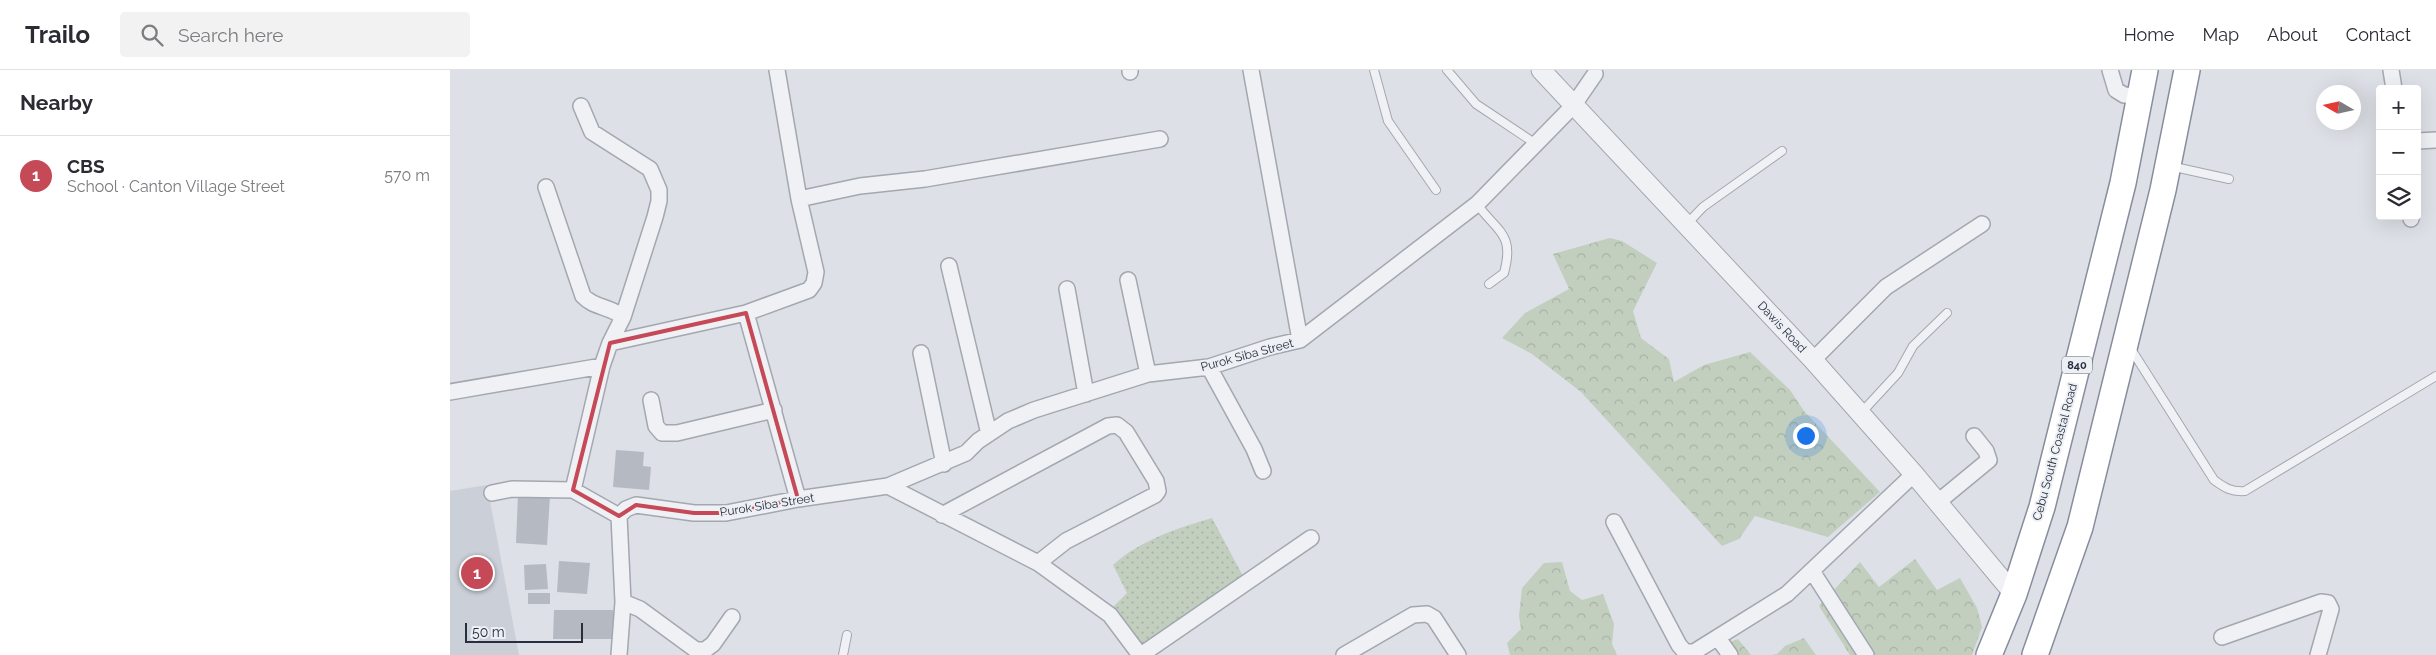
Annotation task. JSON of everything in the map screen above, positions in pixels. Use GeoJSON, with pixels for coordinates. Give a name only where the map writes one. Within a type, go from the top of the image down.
{"type":"FeatureCollection","features":[{"type":"Feature","properties":{"kind":"highway","name":"Cebu South Coastal Road"},"geometry":{"type":"LineString","coordinates":[[1989,655],[2014,594],[2042,507],[2123,183],[2145,70]]}},
{"type":"Feature","properties":{"kind":"highway"},"geometry":{"type":"LineString","coordinates":[[2040,652],[2080,528],[2190,72]]}},
{"type":"Feature","properties":{"kind":"street"},"geometry":{"type":"LineString","coordinates":[[610,343],[746,313],[809,290],[814,283],[816,272],[799,199],[777,70]]}},
{"type":"Feature","properties":{"kind":"street"},"geometry":{"type":"LineString","coordinates":[[1251,70],[1300,340]]}},
{"type":"Feature","properties":{"kind":"street"},"geometry":{"type":"LineString","coordinates":[[2110,70],[2113,85],[2120,93],[2140,96]]}},
{"type":"Feature","properties":{"kind":"street"},"geometry":{"type":"LineString","coordinates":[[2390,70],[2393,85]]}},
{"type":"Feature","properties":{"kind":"street","name":"Dawis Road"},"geometry":{"type":"LineString","coordinates":[[1548,73],[1573,106],[1861,414],[1938,502],[2014,594]]}},
{"type":"Feature","properties":{"kind":"street","name":"Purok Siba Street"},"geometry":{"type":"LineString","coordinates":[[619,516],[626,509],[636,505],[694,514],[726,513],[798,499],[888,486],[944,464],[966,453],[1008,421],[1034,410],[1148,374],[1209,367],[1270,347],[1300,340],[1476,204],[1573,106],[1595,74]]}},
{"type":"Feature","properties":{"kind":"street"},"geometry":{"type":"LineString","coordinates":[[573,490],[602,366],[610,343],[623,317],[659,201],[659,190],[650,169],[592,132],[581,106]]}},
{"type":"Feature","properties":{"kind":"street"},"geometry":{"type":"LineString","coordinates":[[799,199],[860,186],[925,179],[1160,139]]}},
{"type":"Feature","properties":{"kind":"street"},"geometry":{"type":"LineString","coordinates":[[2421,141],[2436,140]]}},
{"type":"Feature","properties":{"kind":"street"},"geometry":{"type":"LineString","coordinates":[[546,187],[583,296],[590,304],[614,310],[623,317]]}},
{"type":"Feature","properties":{"kind":"street"},"geometry":{"type":"LineString","coordinates":[[1812,360],[1886,287],[1982,224]]}},
{"type":"Feature","properties":{"kind":"street"},"geometry":{"type":"LineString","coordinates":[[949,266],[989,434]]}},
{"type":"Feature","properties":{"kind":"street"},"geometry":{"type":"LineString","coordinates":[[1128,280],[1148,374]]}},
{"type":"Feature","properties":{"kind":"street"},"geometry":{"type":"LineString","coordinates":[[1067,290],[1086,394]]}},
{"type":"Feature","properties":{"kind":"street"},"geometry":{"type":"LineString","coordinates":[[746,313],[798,499]]}},
{"type":"Feature","properties":{"kind":"street"},"geometry":{"type":"LineString","coordinates":[[921,354],[944,464]]}},
{"type":"Feature","properties":{"kind":"street"},"geometry":{"type":"LineString","coordinates":[[450,392],[602,366]]}},
{"type":"Feature","properties":{"kind":"street"},"geometry":{"type":"LineString","coordinates":[[1209,367],[1254,449],[1263,472]]}},
{"type":"Feature","properties":{"kind":"street"},"geometry":{"type":"LineString","coordinates":[[651,400],[656,426],[662,432],[691,430],[774,410]]}},
{"type":"Feature","properties":{"kind":"street"},"geometry":{"type":"LineString","coordinates":[[942,515],[1108,426],[1117,425],[1126,432],[1156,482],[1158,491],[1156,495],[1066,541],[1038,564]]}},
{"type":"Feature","properties":{"kind":"street"},"geometry":{"type":"LineString","coordinates":[[1938,502],[1990,460],[1974,436]]}},
{"type":"Feature","properties":{"kind":"street"},"geometry":{"type":"LineString","coordinates":[[1614,522],[1679,645],[1685,652],[1694,652],[1788,594],[1914,474]]}},
{"type":"Feature","properties":{"kind":"street"},"geometry":{"type":"LineString","coordinates":[[888,486],[1038,564],[1110,615],[1140,655],[1311,538]]}},
{"type":"Feature","properties":{"kind":"street"},"geometry":{"type":"LineString","coordinates":[[492,493],[512,489],[573,490],[619,516],[623,602],[619,655]]}},
{"type":"Feature","properties":{"kind":"street"},"geometry":{"type":"LineString","coordinates":[[1812,571],[1866,655]]}},
{"type":"Feature","properties":{"kind":"street"},"geometry":{"type":"LineString","coordinates":[[623,602],[640,609],[696,650],[705,650],[713,644],[732,618]]}},
{"type":"Feature","properties":{"kind":"street"},"geometry":{"type":"LineString","coordinates":[[2222,637],[2321,602],[2328,603],[2331,608],[2318,655]]}},
{"type":"Feature","properties":{"kind":"street"},"geometry":{"type":"LineString","coordinates":[[1351,653],[1413,615],[1427,614],[1434,618],[1458,655]]}},
{"type":"Feature","properties":{"kind":"street"},"geometry":{"type":"LineString","coordinates":[[1718,638],[1730,655]]}},
{"type":"Feature","properties":{"kind":"lane"},"geometry":{"type":"LineString","coordinates":[[1374,70],[1388,121],[1436,190]]}},
{"type":"Feature","properties":{"kind":"lane"},"geometry":{"type":"LineString","coordinates":[[1447,70],[1476,104],[1536,144]]}},
{"type":"Feature","properties":{"kind":"lane"},"geometry":{"type":"LineString","coordinates":[[1686,225],[1703,207],[1782,151]]}},
{"type":"Feature","properties":{"kind":"lane"},"geometry":{"type":"LineString","coordinates":[[2168,165],[2229,179]]}},
{"type":"Feature","properties":{"kind":"lane"},"geometry":{"type":"LineString","coordinates":[[1476,204],[1502,232],[1508,251],[1504,273],[1489,284]]}},
{"type":"Feature","properties":{"kind":"lane"},"geometry":{"type":"LineString","coordinates":[[1861,414],[1898,373],[1913,346],[1947,313]]}},
{"type":"Feature","properties":{"kind":"lane"},"geometry":{"type":"LineString","coordinates":[[2126,341],[2214,480],[2234,492],[2245,491],[2436,376]]}},
{"type":"Feature","properties":{"kind":"lane"},"geometry":{"type":"LineString","coordinates":[[843,655],[847,635]]}},
{"type":"Feature","properties":{"kind":"highlighted area"},"geometry":{"type":"Polygon","coordinates":[[[746,313],[798,499],[726,513],[694,513],[636,505],[619,516],[573,490],[610,343],[746,313]]]}},
{"type":"Feature","properties":{"kind":"shaded area"},"geometry":{"type":"Polygon","coordinates":[[[487,485],[519,655],[450,655],[450,491],[487,485]]]}},
{"type":"Feature","properties":{"kind":"green space"},"geometry":{"type":"Polygon","coordinates":[[[1610,238],[1622,241],[1657,263],[1633,311],[1641,338],[1669,359],[1674,382],[1704,365],[1750,352],[1790,390],[1804,411],[1880,492],[1828,537],[1755,516],[1739,539],[1722,546],[1581,392],[1532,354],[1502,338],[1525,313],[1569,289],[1553,254],[1610,238]]]}},
{"type":"Feature","properties":{"kind":"green space"},"geometry":{"type":"Polygon","coordinates":[[[1212,518],[1244,578],[1140,651],[1107,613],[1127,593],[1113,565],[1123,556],[1159,536],[1212,518]]]}},
{"type":"Feature","properties":{"kind":"green space"},"geometry":{"type":"Polygon","coordinates":[[[1915,559],[1937,590],[1960,578],[1977,608],[1982,627],[1972,655],[1850,655],[1819,606],[1860,562],[1879,587],[1915,559]]]}},
{"type":"Feature","properties":{"kind":"green space"},"geometry":{"type":"Polygon","coordinates":[[[1562,562],[1570,591],[1582,600],[1603,594],[1614,624],[1612,644],[1617,655],[1510,655],[1507,643],[1521,629],[1519,616],[1522,588],[1544,563],[1562,562]]]}},
{"type":"Feature","properties":{"kind":"green space"},"geometry":{"type":"Polygon","coordinates":[[[1804,638],[1816,655],[1772,655],[1777,654],[1785,646],[1804,638]]]}},
{"type":"Feature","properties":{"kind":"green space"},"geometry":{"type":"Polygon","coordinates":[[[1738,639],[1751,655],[1736,655],[1730,642],[1738,639]]]}},
{"type":"Feature","properties":{"kind":"building"},"geometry":{"type":"Polygon","coordinates":[[[616,450],[644,452],[643,466],[651,467],[649,490],[613,487],[616,450]]]}},
{"type":"Feature","properties":{"kind":"building"},"geometry":{"type":"Polygon","coordinates":[[[518,494],[550,495],[547,545],[516,543],[518,494]]]}},
{"type":"Feature","properties":{"kind":"building"},"geometry":{"type":"Polygon","coordinates":[[[559,561],[590,563],[587,594],[557,592],[559,561]]]}},
{"type":"Feature","properties":{"kind":"building"},"geometry":{"type":"Polygon","coordinates":[[[546,564],[548,589],[525,590],[524,565],[546,564]]]}},
{"type":"Feature","properties":{"kind":"building"},"geometry":{"type":"Polygon","coordinates":[[[528,593],[550,593],[550,604],[528,604],[528,593]]]}},
{"type":"Feature","properties":{"kind":"building"},"geometry":{"type":"Polygon","coordinates":[[[554,610],[613,610],[613,639],[553,639],[554,610]]]}},
{"type":"Feature","properties":{"kind":"place","name":"CBS"},"geometry":{"type":"Point","coordinates":[477,573]}}]}
